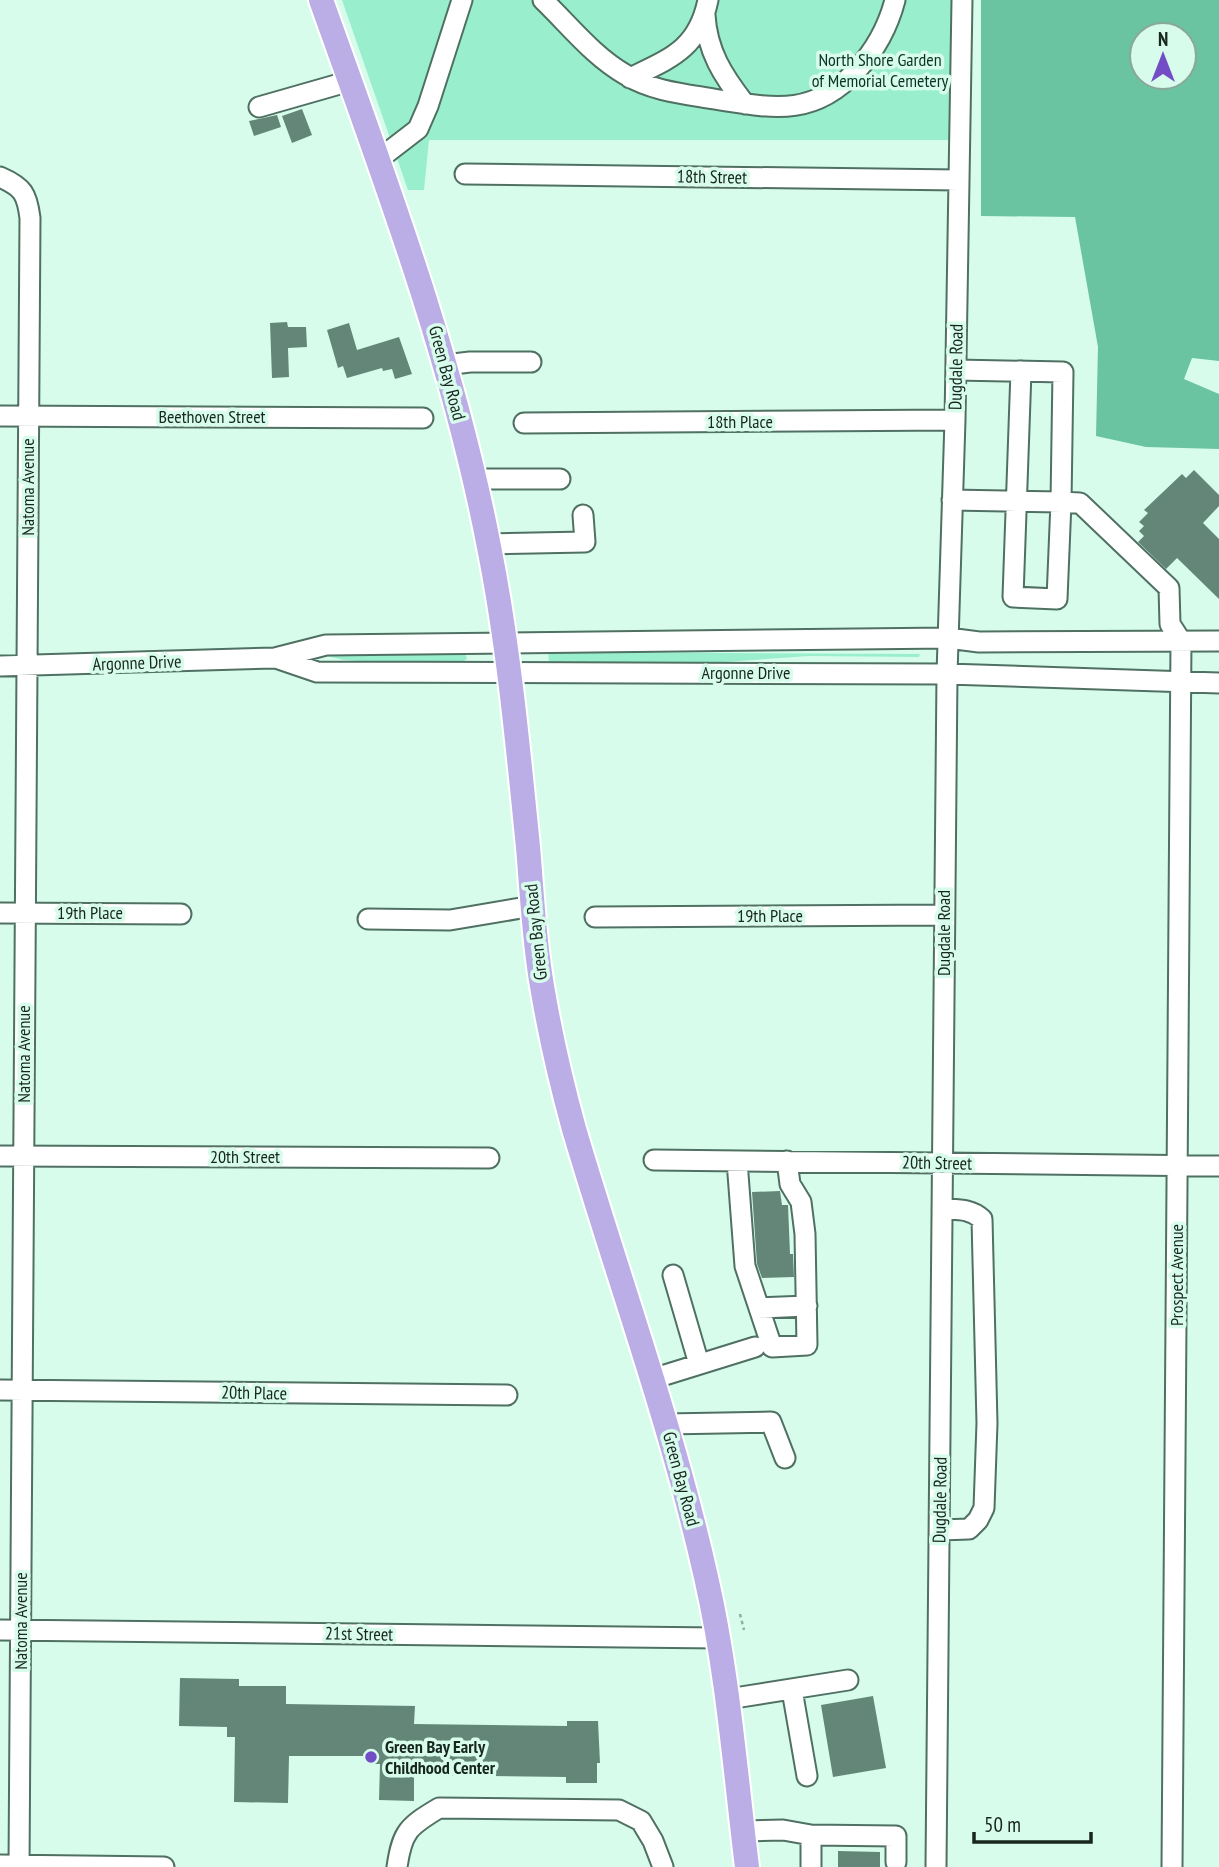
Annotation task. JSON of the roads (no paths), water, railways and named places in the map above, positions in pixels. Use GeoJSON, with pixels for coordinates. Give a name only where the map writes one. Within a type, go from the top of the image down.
{"type":"FeatureCollection","features":[{"type":"Feature","properties":{"kind":"main road","name":"Green Bay Road"},"geometry":{"type":"LineString","coordinates":[[321,0],[379,159],[445,365],[474,480],[505,641],[541,984],[561,1079],[693,1520],[719,1638],[747,1867]]}},
{"type":"Feature","properties":{"kind":"street"},"geometry":{"type":"LineString","coordinates":[[379,159],[418,129],[462,0]]}},
{"type":"Feature","properties":{"kind":"street"},"geometry":{"type":"LineString","coordinates":[[543,0],[592,50],[630,78],[685,94],[775,107],[815,102],[832,93],[869,57],[882,37],[895,0]]}},
{"type":"Feature","properties":{"kind":"street","name":"Dugdale Road"},"geometry":{"type":"LineString","coordinates":[[936,1867],[947,674],[955,420],[962,0]]}},
{"type":"Feature","properties":{"kind":"street"},"geometry":{"type":"LineString","coordinates":[[630,78],[679,51],[699,30],[707,7]]}},
{"type":"Feature","properties":{"kind":"street"},"geometry":{"type":"LineString","coordinates":[[707,7],[706,30],[714,59],[745,104]]}},
{"type":"Feature","properties":{"kind":"street"},"geometry":{"type":"LineString","coordinates":[[259,107],[350,81]]}},
{"type":"Feature","properties":{"kind":"street","name":"18th Street"},"geometry":{"type":"LineString","coordinates":[[465,174],[959,180]]}},
{"type":"Feature","properties":{"kind":"street","name":"Natoma Avenue"},"geometry":{"type":"LineString","coordinates":[[0,177],[16,185],[27,198],[29,240],[21,1630],[13,1866]]}},
{"type":"Feature","properties":{"kind":"street"},"geometry":{"type":"LineString","coordinates":[[445,365],[470,362],[531,362]]}},
{"type":"Feature","properties":{"kind":"street"},"geometry":{"type":"LineString","coordinates":[[956,370],[1021,371],[1063,372],[1057,599],[1013,597],[1021,371]]}},
{"type":"Feature","properties":{"kind":"street","name":"Beethoven Street"},"geometry":{"type":"LineString","coordinates":[[0,416],[423,418]]}},
{"type":"Feature","properties":{"kind":"street","name":"18th Place"},"geometry":{"type":"LineString","coordinates":[[524,423],[955,420]]}},
{"type":"Feature","properties":{"kind":"street"},"geometry":{"type":"LineString","coordinates":[[474,480],[560,480]]}},
{"type":"Feature","properties":{"kind":"street"},"geometry":{"type":"LineString","coordinates":[[952,500],[1060,502]]}},
{"type":"Feature","properties":{"kind":"street","name":"Prospect Avenue"},"geometry":{"type":"LineString","coordinates":[[1060,502],[1080,503],[1169,588],[1170,624],[1181,641],[1172,1867]]}},
{"type":"Feature","properties":{"kind":"street"},"geometry":{"type":"LineString","coordinates":[[488,544],[585,542],[583,515]]}},
{"type":"Feature","properties":{"kind":"street","name":"Argonne Drive"},"geometry":{"type":"LineString","coordinates":[[0,666],[275,658],[326,645],[505,641],[537,643],[948,638],[979,642],[1219,641]]}},
{"type":"Feature","properties":{"kind":"street","name":"Argonne Drive"},"geometry":{"type":"LineString","coordinates":[[275,658],[317,672],[947,674],[1219,683]]}},
{"type":"Feature","properties":{"kind":"street"},"geometry":{"type":"LineString","coordinates":[[368,919],[450,920],[533,906]]}},
{"type":"Feature","properties":{"kind":"street","name":"19th Place"},"geometry":{"type":"LineString","coordinates":[[0,913],[181,914]]}},
{"type":"Feature","properties":{"kind":"street","name":"19th Place"},"geometry":{"type":"LineString","coordinates":[[595,917],[944,915]]}},
{"type":"Feature","properties":{"kind":"street","name":"20th Street"},"geometry":{"type":"LineString","coordinates":[[0,1156],[489,1158]]}},
{"type":"Feature","properties":{"kind":"street","name":"20th Street"},"geometry":{"type":"LineString","coordinates":[[654,1160],[1219,1166]]}},
{"type":"Feature","properties":{"kind":"street"},"geometry":{"type":"LineString","coordinates":[[737,1161],[744,1266],[772,1347],[807,1345],[805,1234],[801,1202],[790,1184],[787,1161]]}},
{"type":"Feature","properties":{"kind":"street"},"geometry":{"type":"LineString","coordinates":[[940,1530],[969,1529],[984,1508],[986,1423],[982,1219],[967,1210],[942,1209]]}},
{"type":"Feature","properties":{"kind":"street"},"geometry":{"type":"LineString","coordinates":[[673,1275],[699,1364]]}},
{"type":"Feature","properties":{"kind":"street"},"geometry":{"type":"LineString","coordinates":[[759,1308],[807,1306]]}},
{"type":"Feature","properties":{"kind":"street"},"geometry":{"type":"LineString","coordinates":[[652,1379],[755,1347]]}},
{"type":"Feature","properties":{"kind":"street","name":"20th Place"},"geometry":{"type":"LineString","coordinates":[[0,1391],[507,1395]]}},
{"type":"Feature","properties":{"kind":"street"},"geometry":{"type":"LineString","coordinates":[[666,1424],[771,1422],[785,1458]]}},
{"type":"Feature","properties":{"kind":"street","name":"21st Street"},"geometry":{"type":"LineString","coordinates":[[0,1630],[719,1638]]}},
{"type":"Feature","properties":{"kind":"street"},"geometry":{"type":"LineString","coordinates":[[728,1699],[848,1681]]}},
{"type":"Feature","properties":{"kind":"street"},"geometry":{"type":"LineString","coordinates":[[792,1690],[807,1776]]}},
{"type":"Feature","properties":{"kind":"street"},"geometry":{"type":"LineString","coordinates":[[397,1867],[400,1846],[414,1823],[439,1808],[620,1810],[641,1822],[663,1867]]}},
{"type":"Feature","properties":{"kind":"street"},"geometry":{"type":"LineString","coordinates":[[743,1831],[783,1830],[811,1836],[897,1836],[896,1862]]}},
{"type":"Feature","properties":{"kind":"street"},"geometry":{"type":"LineString","coordinates":[[811,1836],[811,1867]]}},
{"type":"Feature","properties":{"kind":"street"},"geometry":{"type":"LineString","coordinates":[[13,1866],[164,1867]]}},
{"type":"Feature","properties":{"kind":"place","name":"Green Bay Early Childhood Center"},"geometry":{"type":"Point","coordinates":[371,1757]}},
{"type":"Feature","properties":{"kind":"park label","name":"North Shore Garden of Memorial Cemetery"},"geometry":{"type":"Point","coordinates":[880,70]}}]}
